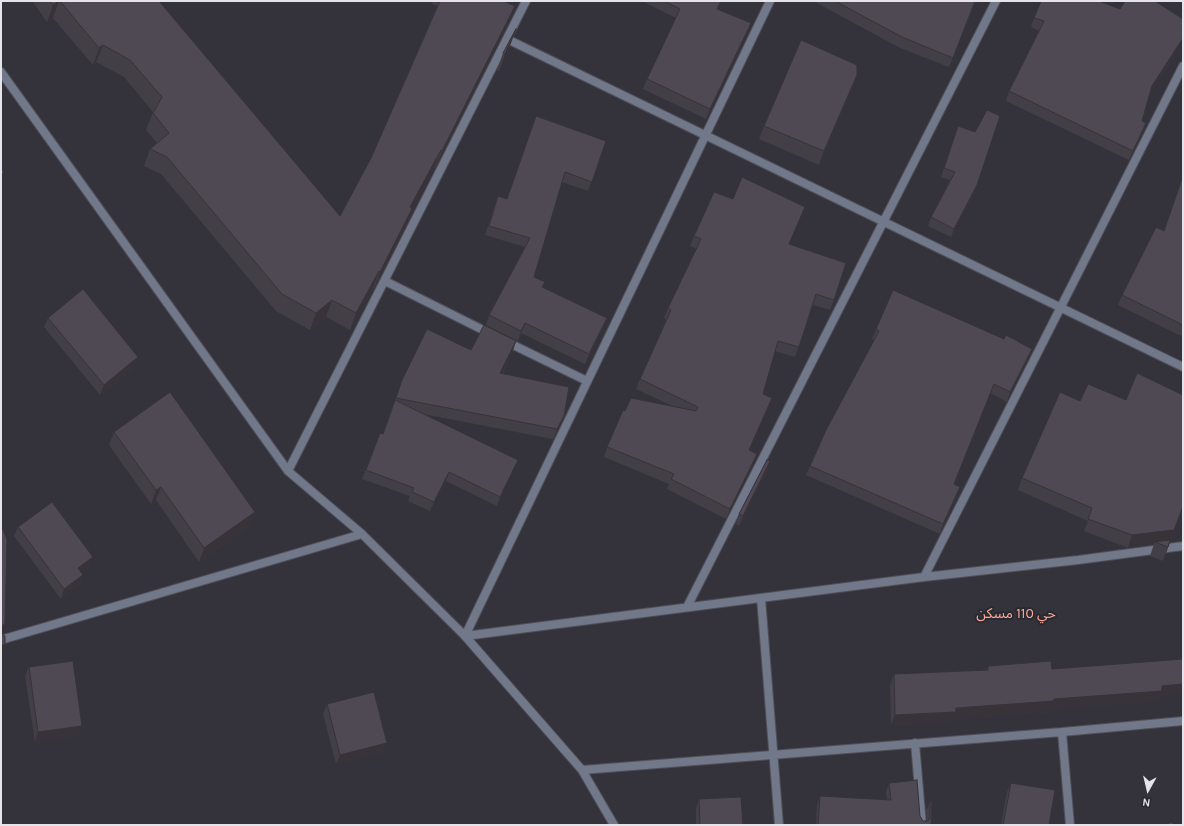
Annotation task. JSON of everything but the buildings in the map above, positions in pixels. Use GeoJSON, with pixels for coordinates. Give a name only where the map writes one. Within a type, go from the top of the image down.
{"type":"FeatureCollection","features":[{"type":"Feature","properties":{"kind":"street"},"geometry":{"type":"LineString","coordinates":[[288,471],[526,1]]}},
{"type":"Feature","properties":{"kind":"street"},"geometry":{"type":"LineString","coordinates":[[465,636],[770,1]]}},
{"type":"Feature","properties":{"kind":"street"},"geometry":{"type":"LineString","coordinates":[[687,607],[996,1]]}},
{"type":"Feature","properties":{"kind":"street"},"geometry":{"type":"LineString","coordinates":[[507,39],[1183,367]]}},
{"type":"Feature","properties":{"kind":"street"},"geometry":{"type":"LineString","coordinates":[[924,576],[1183,66]]}},
{"type":"Feature","properties":{"kind":"street"},"geometry":{"type":"LineString","coordinates":[[1,72],[288,471],[362,534],[465,636],[582,770],[614,825]]}},
{"type":"Feature","properties":{"kind":"street"},"geometry":{"type":"LineString","coordinates":[[385,281],[587,381]]}},
{"type":"Feature","properties":{"kind":"street"},"geometry":{"type":"LineString","coordinates":[[1,640],[362,534]]}},
{"type":"Feature","properties":{"kind":"street"},"geometry":{"type":"LineString","coordinates":[[465,636],[924,576],[1070,561],[1183,546]]}},
{"type":"Feature","properties":{"kind":"street"},"geometry":{"type":"LineString","coordinates":[[761,598],[779,825]]}},
{"type":"Feature","properties":{"kind":"street"},"geometry":{"type":"LineString","coordinates":[[582,770],[1183,721]]}},
{"type":"Feature","properties":{"kind":"street"},"geometry":{"type":"LineString","coordinates":[[1062,732],[1070,825]]}},
{"type":"Feature","properties":{"kind":"street"},"geometry":{"type":"LineString","coordinates":[[916,743],[922,825]]}},
{"type":"Feature","properties":{"kind":"district","name":"حي 110 مسكن"},"geometry":{"type":"Point","coordinates":[1016,614]}}]}
